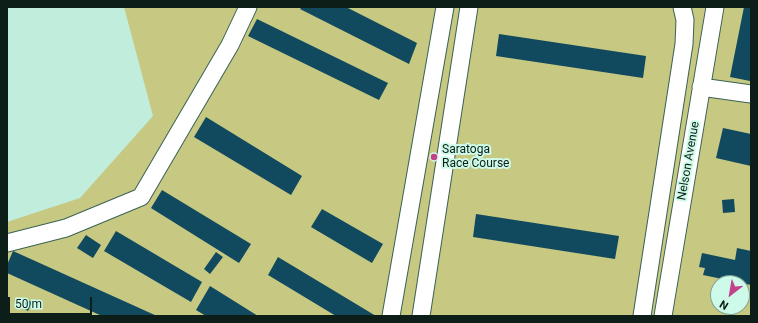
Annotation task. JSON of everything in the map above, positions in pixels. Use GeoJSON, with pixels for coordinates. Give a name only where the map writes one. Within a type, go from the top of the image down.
{"type":"FeatureCollection","features":[{"type":"Feature","properties":{"kind":"street"},"geometry":{"type":"LineString","coordinates":[[7,243],[66,228],[141,197],[230,45],[248,7]]}},
{"type":"Feature","properties":{"kind":"street"},"geometry":{"type":"LineString","coordinates":[[391,316],[445,7]]}},
{"type":"Feature","properties":{"kind":"street"},"geometry":{"type":"LineString","coordinates":[[421,316],[469,7]]}},
{"type":"Feature","properties":{"kind":"street"},"geometry":{"type":"LineString","coordinates":[[642,316],[684,44],[685,20],[682,7]]}},
{"type":"Feature","properties":{"kind":"street","name":"Nelson Avenue"},"geometry":{"type":"LineString","coordinates":[[663,316],[715,7]]}},
{"type":"Feature","properties":{"kind":"street"},"geometry":{"type":"LineString","coordinates":[[701,87],[751,94]]}},
{"type":"Feature","properties":{"kind":"green space","name":"Saratoga Race Course"},"geometry":{"type":"Polygon","coordinates":[[[124,7],[751,7],[751,316],[7,316],[7,222],[80,198],[153,116],[124,7]]]}},
{"type":"Feature","properties":{"kind":"building"},"geometry":{"type":"Polygon","coordinates":[[[302,7],[346,7],[417,43],[409,64],[300,9],[302,7]]]}},
{"type":"Feature","properties":{"kind":"building"},"geometry":{"type":"Polygon","coordinates":[[[744,7],[751,7],[750,81],[730,77],[744,7]]]}},
{"type":"Feature","properties":{"kind":"building"},"geometry":{"type":"Polygon","coordinates":[[[257,19],[388,83],[379,100],[248,36],[257,19]]]}},
{"type":"Feature","properties":{"kind":"building"},"geometry":{"type":"Polygon","coordinates":[[[499,34],[646,56],[643,78],[496,56],[499,34]]]}},
{"type":"Feature","properties":{"kind":"building"},"geometry":{"type":"Polygon","coordinates":[[[206,117],[302,176],[291,195],[194,137],[206,117]]]}},
{"type":"Feature","properties":{"kind":"building"},"geometry":{"type":"Polygon","coordinates":[[[723,128],[751,134],[751,166],[716,158],[723,128]]]}},
{"type":"Feature","properties":{"kind":"building"},"geometry":{"type":"Polygon","coordinates":[[[162,190],[251,244],[239,263],[151,208],[162,190]]]}},
{"type":"Feature","properties":{"kind":"building"},"geometry":{"type":"Polygon","coordinates":[[[734,199],[735,212],[723,213],[722,200],[734,199]]]}},
{"type":"Feature","properties":{"kind":"building"},"geometry":{"type":"Polygon","coordinates":[[[322,209],[383,244],[372,263],[311,227],[322,209]]]}},
{"type":"Feature","properties":{"kind":"building"},"geometry":{"type":"Polygon","coordinates":[[[476,214],[619,236],[615,259],[473,237],[476,214]]]}},
{"type":"Feature","properties":{"kind":"building"},"geometry":{"type":"Polygon","coordinates":[[[116,231],[202,282],[191,302],[104,251],[116,231]]]}},
{"type":"Feature","properties":{"kind":"building"},"geometry":{"type":"Polygon","coordinates":[[[86,235],[101,245],[93,258],[77,248],[86,235]]]}},
{"type":"Feature","properties":{"kind":"building"},"geometry":{"type":"Polygon","coordinates":[[[737,248],[751,251],[751,285],[750,275],[710,275],[710,276],[703,275],[705,268],[699,267],[702,253],[735,260],[737,248]]]}},
{"type":"Feature","properties":{"kind":"building"},"geometry":{"type":"Polygon","coordinates":[[[13,251],[157,316],[102,316],[7,273],[7,265],[13,251]]]}},
{"type":"Feature","properties":{"kind":"building"},"geometry":{"type":"Polygon","coordinates":[[[216,252],[223,257],[210,274],[204,269],[216,252]]]}},
{"type":"Feature","properties":{"kind":"building"},"geometry":{"type":"Polygon","coordinates":[[[278,257],[376,316],[336,316],[268,275],[278,257]]]}},
{"type":"Feature","properties":{"kind":"building"},"geometry":{"type":"Polygon","coordinates":[[[210,286],[258,316],[206,316],[196,310],[210,286]]]}},
{"type":"Feature","properties":{"kind":"building"},"geometry":{"type":"Polygon","coordinates":[[[24,298],[32,302],[28,311],[20,307],[24,298]]]}},
{"type":"Feature","properties":{"kind":"place","name":"Saratoga Race Course"},"geometry":{"type":"Point","coordinates":[434,157]}}]}
